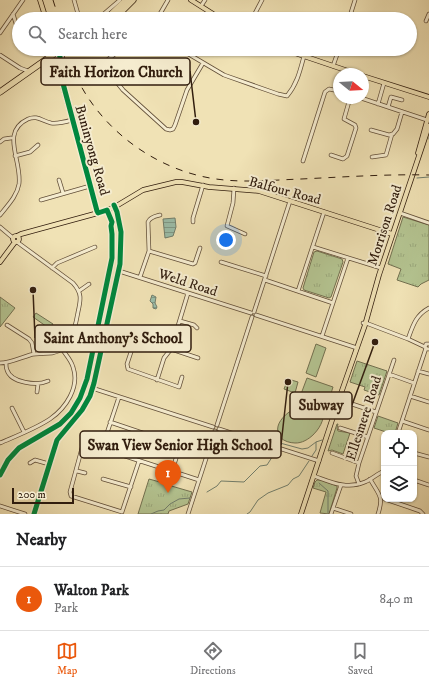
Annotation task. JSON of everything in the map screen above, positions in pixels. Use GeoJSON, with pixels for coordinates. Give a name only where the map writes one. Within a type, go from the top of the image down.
{"type":"FeatureCollection","features":[{"type":"Feature","properties":{"kind":"highway"},"geometry":{"type":"LineString","coordinates":[[114,12],[126,0]]}},
{"type":"Feature","properties":{"kind":"highway"},"geometry":{"type":"LineString","coordinates":[[121,12],[133,0]]}},
{"type":"Feature","properties":{"kind":"highway"},"geometry":{"type":"LineString","coordinates":[[0,92],[51,56]]}},
{"type":"Feature","properties":{"kind":"highway"},"geometry":{"type":"LineString","coordinates":[[0,96],[52,56]]}},
{"type":"Feature","properties":{"kind":"main road"},"geometry":{"type":"LineString","coordinates":[[40,0],[44,12]]}},
{"type":"Feature","properties":{"kind":"main road"},"geometry":{"type":"LineString","coordinates":[[191,0],[210,12]]}},
{"type":"Feature","properties":{"kind":"main road","name":"Buninyong Road"},"geometry":{"type":"LineString","coordinates":[[61,56],[63,60],[61,76],[98,213]]}},
{"type":"Feature","properties":{"kind":"main road"},"geometry":{"type":"LineString","coordinates":[[304,56],[339,68]]}},
{"type":"Feature","properties":{"kind":"main road"},"geometry":{"type":"LineString","coordinates":[[369,78],[429,99]]}},
{"type":"Feature","properties":{"kind":"main road","name":"Morrison Road"},"geometry":{"type":"LineString","coordinates":[[418,158],[419,146],[429,114]]}},
{"type":"Feature","properties":{"kind":"main road","name":"Morrison Road"},"geometry":{"type":"LineString","coordinates":[[301,514],[354,355],[392,234],[429,126]]}},
{"type":"Feature","properties":{"kind":"main road","name":"Balfour Road"},"geometry":{"type":"LineString","coordinates":[[16,239],[27,232],[107,210],[143,190],[176,182],[188,182],[259,191],[392,234]]}},
{"type":"Feature","properties":{"kind":"main road"},"geometry":{"type":"LineString","coordinates":[[0,262],[16,239]]}},
{"type":"Feature","properties":{"kind":"street"},"geometry":{"type":"LineString","coordinates":[[15,12],[23,0]]}},
{"type":"Feature","properties":{"kind":"street"},"geometry":{"type":"LineString","coordinates":[[74,0],[77,12]]}},
{"type":"Feature","properties":{"kind":"street"},"geometry":{"type":"LineString","coordinates":[[113,12],[120,0]]}},
{"type":"Feature","properties":{"kind":"street"},"geometry":{"type":"LineString","coordinates":[[161,12],[168,0]]}},
{"type":"Feature","properties":{"kind":"street"},"geometry":{"type":"LineString","coordinates":[[201,6],[205,0]]}},
{"type":"Feature","properties":{"kind":"street"},"geometry":{"type":"LineString","coordinates":[[256,12],[262,0]]}},
{"type":"Feature","properties":{"kind":"street"},"geometry":{"type":"LineString","coordinates":[[351,12],[355,0]]}},
{"type":"Feature","properties":{"kind":"street"},"geometry":{"type":"LineString","coordinates":[[426,21],[429,14]]}},
{"type":"Feature","properties":{"kind":"street"},"geometry":{"type":"LineString","coordinates":[[0,33],[12,17]]}},
{"type":"Feature","properties":{"kind":"street"},"geometry":{"type":"LineString","coordinates":[[0,54],[20,68],[28,71]]}},
{"type":"Feature","properties":{"kind":"street"},"geometry":{"type":"LineString","coordinates":[[112,56],[106,61],[106,68],[130,96],[166,129],[170,130],[173,129],[175,125],[187,90],[203,63]]}},
{"type":"Feature","properties":{"kind":"street"},"geometry":{"type":"LineString","coordinates":[[192,56],[224,75],[287,96],[297,82],[304,56]]}},
{"type":"Feature","properties":{"kind":"street"},"geometry":{"type":"LineString","coordinates":[[333,66],[337,56]]}},
{"type":"Feature","properties":{"kind":"street"},"geometry":{"type":"LineString","coordinates":[[19,78],[21,73],[20,68]]}},
{"type":"Feature","properties":{"kind":"street"},"geometry":{"type":"LineString","coordinates":[[378,104],[384,83]]}},
{"type":"Feature","properties":{"kind":"street"},"geometry":{"type":"LineString","coordinates":[[303,161],[325,92],[329,89],[333,90]]}},
{"type":"Feature","properties":{"kind":"street"},"geometry":{"type":"LineString","coordinates":[[388,107],[391,97],[402,100]]}},
{"type":"Feature","properties":{"kind":"street"},"geometry":{"type":"LineString","coordinates":[[369,101],[427,120]]}},
{"type":"Feature","properties":{"kind":"street"},"geometry":{"type":"LineString","coordinates":[[331,155],[343,159],[347,156],[356,128],[355,125],[344,119],[348,104]]}},
{"type":"Feature","properties":{"kind":"street"},"geometry":{"type":"LineString","coordinates":[[372,157],[386,155],[392,134],[397,129],[402,112]]}},
{"type":"Feature","properties":{"kind":"street"},"geometry":{"type":"LineString","coordinates":[[0,215],[16,192],[19,183],[15,156],[10,138],[17,126],[26,119],[31,118],[40,118],[56,124],[72,120]]}},
{"type":"Feature","properties":{"kind":"street"},"geometry":{"type":"LineString","coordinates":[[371,130],[392,134]]}},
{"type":"Feature","properties":{"kind":"street"},"geometry":{"type":"LineString","coordinates":[[0,142],[4,139],[10,138]]}},
{"type":"Feature","properties":{"kind":"street"},"geometry":{"type":"LineString","coordinates":[[15,156],[30,152],[38,145]]}},
{"type":"Feature","properties":{"kind":"street"},"geometry":{"type":"LineString","coordinates":[[59,180],[63,193]]}},
{"type":"Feature","properties":{"kind":"street"},"geometry":{"type":"LineString","coordinates":[[193,222],[203,185]]}},
{"type":"Feature","properties":{"kind":"street"},"geometry":{"type":"LineString","coordinates":[[41,200],[90,186]]}},
{"type":"Feature","properties":{"kind":"street"},"geometry":{"type":"LineString","coordinates":[[234,188],[233,203],[227,226],[246,234]]}},
{"type":"Feature","properties":{"kind":"street"},"geometry":{"type":"LineString","coordinates":[[189,514],[290,201]]}},
{"type":"Feature","properties":{"kind":"street"},"geometry":{"type":"LineString","coordinates":[[33,514],[57,440],[82,410],[92,388],[119,271],[121,256],[121,236],[114,206]]}},
{"type":"Feature","properties":{"kind":"street"},"geometry":{"type":"LineString","coordinates":[[298,291],[324,212]]}},
{"type":"Feature","properties":{"kind":"street"},"geometry":{"type":"LineString","coordinates":[[400,213],[429,223]]}},
{"type":"Feature","properties":{"kind":"street"},"geometry":{"type":"LineString","coordinates":[[140,277],[148,251],[148,222],[149,219],[160,215]]}},
{"type":"Feature","properties":{"kind":"street"},"geometry":{"type":"LineString","coordinates":[[0,227],[73,283],[79,291],[80,302],[74,331],[70,340],[62,349],[51,353],[34,354],[6,363],[0,363]]}},
{"type":"Feature","properties":{"kind":"street"},"geometry":{"type":"LineString","coordinates":[[52,268],[57,263],[95,247]]}},
{"type":"Feature","properties":{"kind":"street"},"geometry":{"type":"LineString","coordinates":[[313,247],[381,268]]}},
{"type":"Feature","properties":{"kind":"street"},"geometry":{"type":"LineString","coordinates":[[148,251],[193,264],[200,248]]}},
{"type":"Feature","properties":{"kind":"street"},"geometry":{"type":"LineString","coordinates":[[322,336],[348,258]]}},
{"type":"Feature","properties":{"kind":"street"},"geometry":{"type":"LineString","coordinates":[[221,262],[333,303]]}},
{"type":"Feature","properties":{"kind":"street","name":"Weld Road"},"geometry":{"type":"LineString","coordinates":[[119,271],[356,348]]}},
{"type":"Feature","properties":{"kind":"street"},"geometry":{"type":"LineString","coordinates":[[79,291],[89,284]]}},
{"type":"Feature","properties":{"kind":"street"},"geometry":{"type":"LineString","coordinates":[[157,380],[164,358],[171,349],[188,293]]}},
{"type":"Feature","properties":{"kind":"street"},"geometry":{"type":"LineString","coordinates":[[408,338],[417,317],[429,308]]}},
{"type":"Feature","properties":{"kind":"street"},"geometry":{"type":"LineString","coordinates":[[180,321],[194,325],[197,328]]}},
{"type":"Feature","properties":{"kind":"street"},"geometry":{"type":"LineString","coordinates":[[364,324],[408,338],[427,348],[414,382],[399,430]]}},
{"type":"Feature","properties":{"kind":"street"},"geometry":{"type":"LineString","coordinates":[[7,325],[29,339],[32,343],[34,354]]}},
{"type":"Feature","properties":{"kind":"street"},"geometry":{"type":"LineString","coordinates":[[105,330],[131,338],[134,343],[127,368],[179,387],[182,377]]}},
{"type":"Feature","properties":{"kind":"street"},"geometry":{"type":"LineString","coordinates":[[0,443],[43,424],[64,406],[72,393],[75,380],[70,359],[62,349]]}},
{"type":"Feature","properties":{"kind":"street"},"geometry":{"type":"LineString","coordinates":[[171,349],[198,358]]}},
{"type":"Feature","properties":{"kind":"street","name":"Ellesmere Road"},"geometry":{"type":"LineString","coordinates":[[359,484],[356,476],[359,462],[394,360]]}},
{"type":"Feature","properties":{"kind":"street"},"geometry":{"type":"LineString","coordinates":[[6,363],[9,373],[18,380],[38,384],[48,381]]}},
{"type":"Feature","properties":{"kind":"street"},"geometry":{"type":"LineString","coordinates":[[418,371],[429,374]]}},
{"type":"Feature","properties":{"kind":"street"},"geometry":{"type":"LineString","coordinates":[[389,374],[414,382]]}},
{"type":"Feature","properties":{"kind":"street"},"geometry":{"type":"LineString","coordinates":[[37,392],[38,384]]}},
{"type":"Feature","properties":{"kind":"street"},"geometry":{"type":"LineString","coordinates":[[92,388],[318,461]]}},
{"type":"Feature","properties":{"kind":"street"},"geometry":{"type":"LineString","coordinates":[[102,448],[119,396]]}},
{"type":"Feature","properties":{"kind":"street"},"geometry":{"type":"LineString","coordinates":[[410,396],[429,402]]}},
{"type":"Feature","properties":{"kind":"street"},"geometry":{"type":"LineString","coordinates":[[349,403],[376,412]]}},
{"type":"Feature","properties":{"kind":"street"},"geometry":{"type":"LineString","coordinates":[[12,408],[24,432]]}},
{"type":"Feature","properties":{"kind":"street"},"geometry":{"type":"LineString","coordinates":[[402,421],[429,430]]}},
{"type":"Feature","properties":{"kind":"street"},"geometry":{"type":"LineString","coordinates":[[110,422],[177,444],[179,446]]}},
{"type":"Feature","properties":{"kind":"street"},"geometry":{"type":"LineString","coordinates":[[340,428],[368,437]]}},
{"type":"Feature","properties":{"kind":"street"},"geometry":{"type":"LineString","coordinates":[[139,461],[122,512],[71,496],[70,492],[77,471],[82,448],[88,444],[199,480]]}},
{"type":"Feature","properties":{"kind":"street"},"geometry":{"type":"LineString","coordinates":[[179,446],[184,444]]}},
{"type":"Feature","properties":{"kind":"street"},"geometry":{"type":"LineString","coordinates":[[172,472],[179,451],[179,446]]}},
{"type":"Feature","properties":{"kind":"street"},"geometry":{"type":"LineString","coordinates":[[332,453],[359,462]]}},
{"type":"Feature","properties":{"kind":"street"},"geometry":{"type":"LineString","coordinates":[[417,453],[429,457]]}},
{"type":"Feature","properties":{"kind":"street"},"geometry":{"type":"LineString","coordinates":[[30,463],[35,460],[49,464]]}},
{"type":"Feature","properties":{"kind":"street"},"geometry":{"type":"LineString","coordinates":[[77,471],[85,473]]}},
{"type":"Feature","properties":{"kind":"street"},"geometry":{"type":"LineString","coordinates":[[314,476],[341,485],[351,486],[370,480],[381,473]]}},
{"type":"Feature","properties":{"kind":"street"},"geometry":{"type":"LineString","coordinates":[[103,479],[131,487]]}},
{"type":"Feature","properties":{"kind":"street"},"geometry":{"type":"LineString","coordinates":[[370,480],[381,496]]}},
{"type":"Feature","properties":{"kind":"street"},"geometry":{"type":"LineString","coordinates":[[417,481],[429,485]]}},
{"type":"Feature","properties":{"kind":"street"},"geometry":{"type":"LineString","coordinates":[[332,514],[341,485]]}},
{"type":"Feature","properties":{"kind":"street"},"geometry":{"type":"LineString","coordinates":[[378,514],[382,502]]}},
{"type":"Feature","properties":{"kind":"street"},"geometry":{"type":"LineString","coordinates":[[393,502],[420,510],[423,514]]}},
{"type":"Feature","properties":{"kind":"street"},"geometry":{"type":"LineString","coordinates":[[0,506],[25,514]]}},
{"type":"Feature","properties":{"kind":"street"},"geometry":{"type":"LineString","coordinates":[[333,508],[351,514]]}},
{"type":"Feature","properties":{"kind":"green space"},"geometry":{"type":"Polygon","coordinates":[[[403,217],[429,225],[429,280],[418,287],[397,280],[401,269],[388,264],[403,217]]]}},
{"type":"Feature","properties":{"kind":"green space"},"geometry":{"type":"Polygon","coordinates":[[[317,251],[342,259],[343,262],[331,297],[329,298],[304,290],[303,288],[314,252],[317,251]]]}},
{"type":"Feature","properties":{"kind":"green space"},"geometry":{"type":"Polygon","coordinates":[[[0,297],[15,308],[0,327],[0,297]]]}},
{"type":"Feature","properties":{"kind":"green space"},"geometry":{"type":"Polygon","coordinates":[[[36,313],[53,324],[50,329],[33,317],[36,313]]]}},
{"type":"Feature","properties":{"kind":"green space"},"geometry":{"type":"Polygon","coordinates":[[[316,344],[326,348],[316,377],[306,373],[316,344]]]}},
{"type":"Feature","properties":{"kind":"green space"},"geometry":{"type":"Polygon","coordinates":[[[357,361],[387,371],[379,395],[364,390],[365,387],[350,382],[357,361]]]}},
{"type":"Feature","properties":{"kind":"green space"},"geometry":{"type":"Polygon","coordinates":[[[307,378],[333,387],[328,403],[301,394],[307,378]]]}},
{"type":"Feature","properties":{"kind":"green space"},"geometry":{"type":"Polygon","coordinates":[[[288,379],[298,382],[295,393],[284,389],[288,379]]]}},
{"type":"Feature","properties":{"kind":"green space"},"geometry":{"type":"Polygon","coordinates":[[[309,403],[318,405],[322,410],[323,416],[317,431],[303,442],[293,443],[282,439],[278,432],[278,426],[281,420],[285,415],[297,407],[309,403]]]}},
{"type":"Feature","properties":{"kind":"green space"},"geometry":{"type":"Polygon","coordinates":[[[378,416],[398,423],[396,430],[381,430],[374,428],[378,416]]]}},
{"type":"Feature","properties":{"kind":"green space"},"geometry":{"type":"Polygon","coordinates":[[[337,424],[338,431],[350,433],[343,454],[332,450],[328,451],[337,424]]]}},
{"type":"Feature","properties":{"kind":"green space"},"geometry":{"type":"Polygon","coordinates":[[[171,474],[168,485],[192,492],[188,504],[169,511],[168,514],[138,514],[149,479],[167,484],[171,474]]]}},
{"type":"Feature","properties":{"kind":"green space"},"geometry":{"type":"Polygon","coordinates":[[[317,480],[322,480],[337,486],[329,514],[320,513],[326,492],[313,488],[317,480]]]}},
{"type":"Feature","properties":{"kind":"shaded area"},"geometry":{"type":"Polygon","coordinates":[[[175,218],[176,227],[173,236],[165,238],[163,219],[175,218]]]}},
{"type":"Feature","properties":{"kind":"shaded area"},"geometry":{"type":"Polygon","coordinates":[[[152,295],[156,297],[156,309],[153,308],[153,304],[150,301],[152,295]]]}},
{"type":"Feature","properties":{"kind":"waterway"},"geometry":{"type":"LineString","coordinates":[[417,178],[429,177]]}},
{"type":"Feature","properties":{"kind":"waterway"},"geometry":{"type":"LineString","coordinates":[[312,456],[316,450],[316,442],[322,440]]}},
{"type":"Feature","properties":{"kind":"waterway"},"geometry":{"type":"LineString","coordinates":[[280,443],[302,449],[308,448],[316,442]]}},
{"type":"Feature","properties":{"kind":"waterway"},"geometry":{"type":"LineString","coordinates":[[207,492],[217,486],[221,481],[244,482],[260,466],[267,465],[276,451]]}},
{"type":"Feature","properties":{"kind":"waterway"},"geometry":{"type":"LineString","coordinates":[[247,514],[258,500],[268,493],[288,485],[293,479],[299,476],[309,461]]}},
{"type":"Feature","properties":{"kind":"waterway"},"geometry":{"type":"LineString","coordinates":[[319,483],[328,491],[328,513]]}},
{"type":"Feature","properties":{"kind":"waterway"},"geometry":{"type":"LineString","coordinates":[[151,514],[164,510],[170,504],[179,499],[190,498]]}},
{"type":"Feature","properties":{"kind":"railway"},"geometry":{"type":"LineString","coordinates":[[53,0],[57,12]]}},
{"type":"Feature","properties":{"kind":"railway"},"geometry":{"type":"LineString","coordinates":[[69,56],[81,86],[92,104],[121,135],[156,159],[195,175],[237,181],[381,175],[429,175]]}},
{"type":"Feature","properties":{"kind":"cycle path"},"geometry":{"type":"LineString","coordinates":[[0,475],[8,460],[19,448],[60,424],[71,413],[80,398],[87,379],[112,258],[112,222],[107,210],[98,213],[97,211],[61,76],[59,75],[60,56]]}},
{"type":"Feature","properties":{"kind":"cycle path"},"geometry":{"type":"LineString","coordinates":[[34,514],[57,440],[82,410],[90,396],[94,383],[120,264],[121,232],[114,205]]}},
{"type":"Feature","properties":{"kind":"place","name":"Faith Horizon Church"},"geometry":{"type":"Point","coordinates":[196,122]}},
{"type":"Feature","properties":{"kind":"place","name":"Saint Anthony's School"},"geometry":{"type":"Point","coordinates":[33,290]}},
{"type":"Feature","properties":{"kind":"place","name":"Subway"},"geometry":{"type":"Point","coordinates":[375,342]}},
{"type":"Feature","properties":{"kind":"place","name":"Swan View Senior High School"},"geometry":{"type":"Point","coordinates":[288,382]}},
{"type":"Feature","properties":{"kind":"place","name":"Walton Park"},"geometry":{"type":"Point","coordinates":[168,493]}}]}
